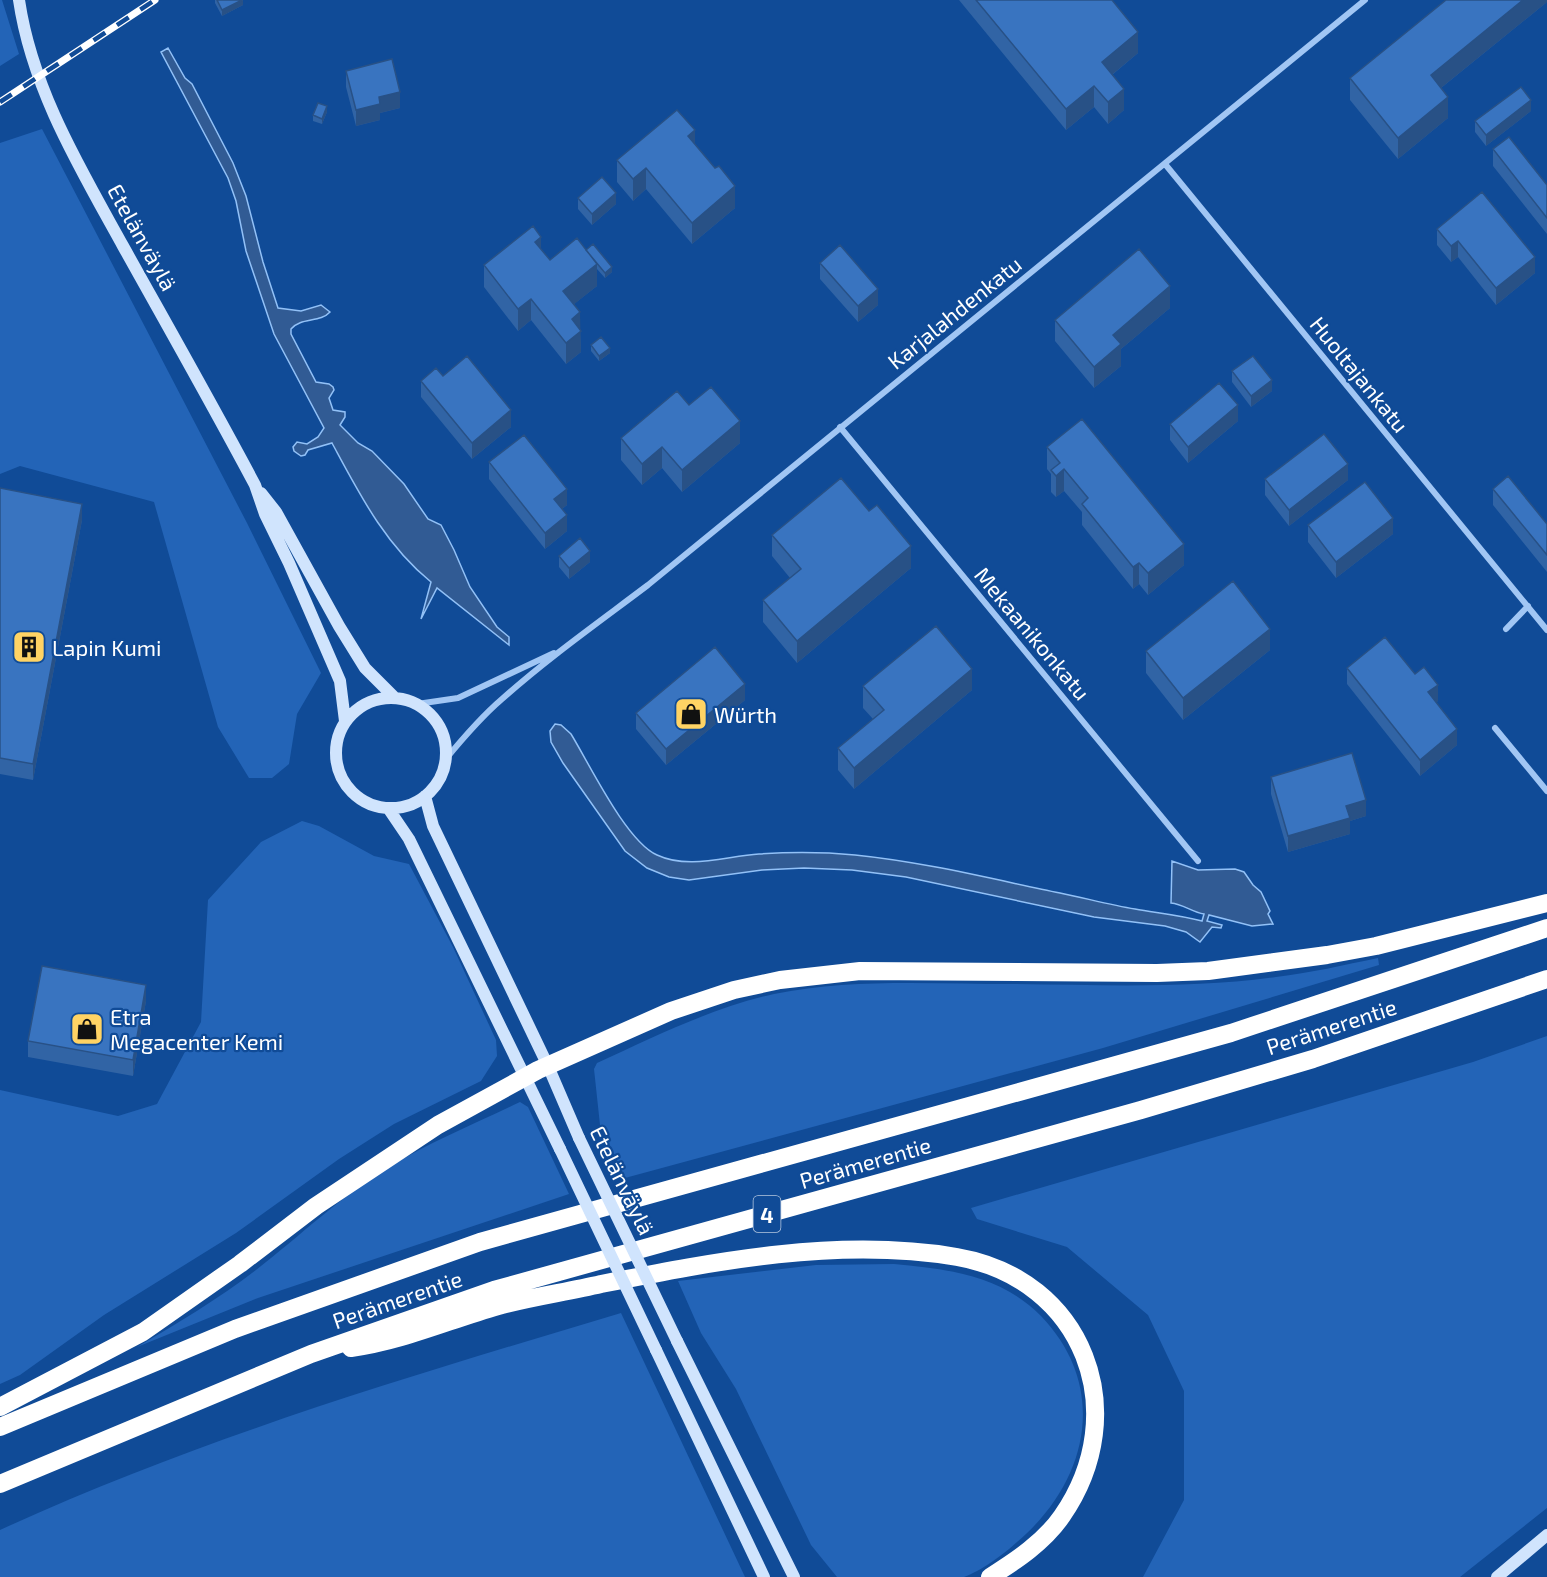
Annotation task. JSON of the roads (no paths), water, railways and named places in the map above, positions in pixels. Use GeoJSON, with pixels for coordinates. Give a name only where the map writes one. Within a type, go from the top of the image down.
{"type":"FeatureCollection","features":[{"type":"Feature","properties":{"kind":"highway"},"geometry":{"type":"LineString","coordinates":[[0,1407],[142,1332],[240,1264],[316,1206],[438,1125],[548,1066],[671,1011],[735,990],[780,980],[860,971],[1157,973],[1208,971],[1327,955],[1547,903]]}},
{"type":"Feature","properties":{"kind":"highway","name":"Perämerentie"},"geometry":{"type":"LineString","coordinates":[[0,1427],[235,1329],[480,1242],[1231,1033],[1547,928]]}},
{"type":"Feature","properties":{"kind":"highway","name":"Perämerentie"},"geometry":{"type":"LineString","coordinates":[[0,1484],[311,1354],[495,1290],[1141,1110],[1312,1059],[1547,979]]}},
{"type":"Feature","properties":{"kind":"highway"},"geometry":{"type":"LineString","coordinates":[[311,1354],[378,1345],[500,1305],[682,1268],[842,1250],[882,1250],[957,1257],[986,1265],[1038,1293],[1062,1316],[1077,1339],[1089,1367],[1095,1390],[1096,1415],[1094,1441],[1086,1469],[1061,1518],[1020,1558],[990,1577]]}},
{"type":"Feature","properties":{"kind":"main road","name":"Etelänväylä"},"geometry":{"type":"LineString","coordinates":[[19,0],[23,24],[41,86],[79,166],[255,485],[276,512],[365,669],[395,698]]}},
{"type":"Feature","properties":{"kind":"main road","name":"Etelänväylä"},"geometry":{"type":"LineString","coordinates":[[255,485],[265,514],[289,563],[340,681],[345,721]]}},
{"type":"Feature","properties":{"kind":"main road"},"geometry":{"type":"LineString","coordinates":[[381,698],[395,698],[417,704],[434,718],[444,738],[445,760],[439,780],[425,796],[408,806],[388,808],[370,804],[354,795],[340,776],[335,752],[345,721],[367,702],[381,698]]}},
{"type":"Feature","properties":{"kind":"main road","name":"Etelänväylä"},"geometry":{"type":"LineString","coordinates":[[425,796],[433,826],[548,1066],[579,1138],[794,1577]]}},
{"type":"Feature","properties":{"kind":"main road","name":"Etelänväylä"},"geometry":{"type":"LineString","coordinates":[[388,808],[408,839],[525,1077],[764,1577]]}},
{"type":"Feature","properties":{"kind":"main road"},"geometry":{"type":"LineString","coordinates":[[1497,1577],[1547,1535]]}},
{"type":"Feature","properties":{"kind":"street","name":"Karjalahdenkatu"},"geometry":{"type":"LineString","coordinates":[[445,760],[501,699],[648,585],[1365,0]]}},
{"type":"Feature","properties":{"kind":"street","name":"Huoltajankatu"},"geometry":{"type":"LineString","coordinates":[[1165,164],[1547,630]]}},
{"type":"Feature","properties":{"kind":"street","name":"Mekaanikonkatu"},"geometry":{"type":"LineString","coordinates":[[840,427],[1198,861]]}},
{"type":"Feature","properties":{"kind":"street"},"geometry":{"type":"LineString","coordinates":[[1506,628],[1528,606]]}},
{"type":"Feature","properties":{"kind":"street","name":"Karjalahdenkatu"},"geometry":{"type":"LineString","coordinates":[[417,704],[458,698],[563,649]]}},
{"type":"Feature","properties":{"kind":"street"},"geometry":{"type":"LineString","coordinates":[[1495,728],[1547,791]]}},
{"type":"Feature","properties":{"kind":"railway"},"geometry":{"type":"LineString","coordinates":[[0,102],[155,0]]}},
{"type":"Feature","properties":{"kind":"place","name":"Lapin Kumi"},"geometry":{"type":"Point","coordinates":[29,647]}},
{"type":"Feature","properties":{"kind":"place","name":"Würth"},"geometry":{"type":"Point","coordinates":[691,714]}},
{"type":"Feature","properties":{"kind":"place","name":"Etra Megacenter Kemi"},"geometry":{"type":"Point","coordinates":[87,1029]}}]}
